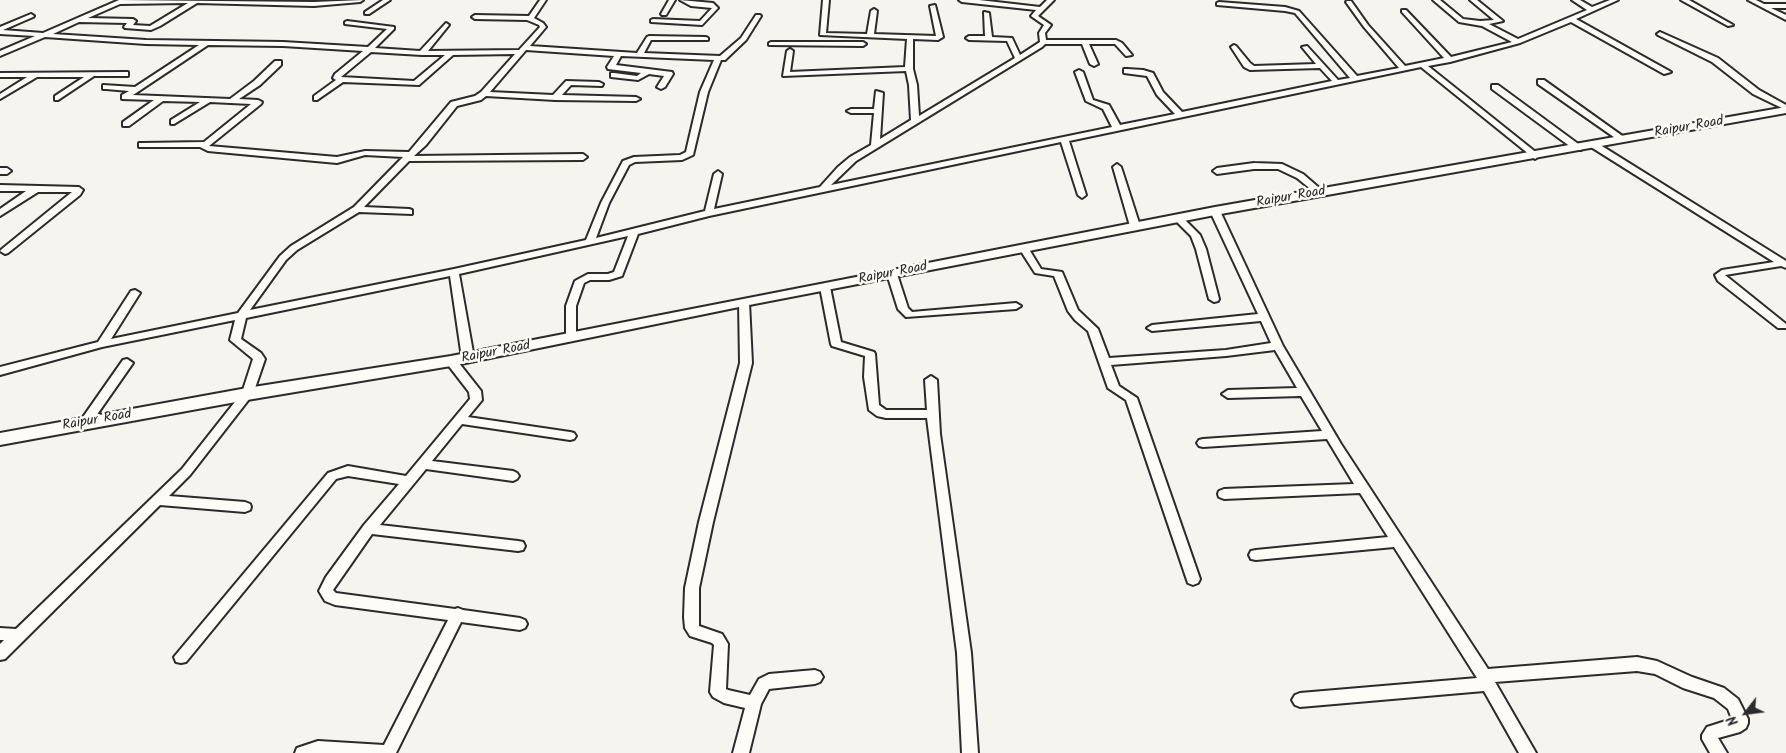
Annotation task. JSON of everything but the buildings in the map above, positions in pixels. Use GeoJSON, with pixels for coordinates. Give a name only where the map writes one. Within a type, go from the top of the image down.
{"type":"FeatureCollection","features":[{"type":"Feature","properties":{"kind":"main road","name":"Raipur Road"},"geometry":{"type":"LineString","coordinates":[[0,439],[247,394],[452,362],[744,302],[1135,226],[1320,192],[1535,156],[1786,109]]}},
{"type":"Feature","properties":{"kind":"street"},"geometry":{"type":"LineString","coordinates":[[0,54],[122,1],[360,0]]}},
{"type":"Feature","properties":{"kind":"street"},"geometry":{"type":"LineString","coordinates":[[366,13],[387,0]]}},
{"type":"Feature","properties":{"kind":"street"},"geometry":{"type":"LineString","coordinates":[[531,18],[542,0]]}},
{"type":"Feature","properties":{"kind":"street"},"geometry":{"type":"LineString","coordinates":[[664,14],[672,0]]}},
{"type":"Feature","properties":{"kind":"street"},"geometry":{"type":"LineString","coordinates":[[652,21],[702,23],[715,8],[713,5],[690,4],[684,0]]}},
{"type":"Feature","properties":{"kind":"street"},"geometry":{"type":"LineString","coordinates":[[826,0],[822,34],[870,36],[910,41]]}},
{"type":"Feature","properties":{"kind":"street"},"geometry":{"type":"LineString","coordinates":[[962,0],[1041,9]]}},
{"type":"Feature","properties":{"kind":"street"},"geometry":{"type":"LineString","coordinates":[[1043,42],[1042,33],[1048,24],[1034,16],[1051,0]]}},
{"type":"Feature","properties":{"kind":"street"},"geometry":{"type":"LineString","coordinates":[[1263,0],[1270,8]]}},
{"type":"Feature","properties":{"kind":"street"},"geometry":{"type":"LineString","coordinates":[[1284,0],[1297,12],[1355,79]]}},
{"type":"Feature","properties":{"kind":"street"},"geometry":{"type":"LineString","coordinates":[[1436,0],[1461,21],[1481,24],[1518,42]]}},
{"type":"Feature","properties":{"kind":"street"},"geometry":{"type":"LineString","coordinates":[[1473,0],[1500,20],[1481,24]]}},
{"type":"Feature","properties":{"kind":"street"},"geometry":{"type":"LineString","coordinates":[[1575,0],[1592,10]]}},
{"type":"Feature","properties":{"kind":"street"},"geometry":{"type":"LineString","coordinates":[[0,371],[102,344],[454,272],[634,232],[709,213],[1450,60],[1518,42],[1615,0]]}},
{"type":"Feature","properties":{"kind":"street"},"geometry":{"type":"LineString","coordinates":[[1684,0],[1730,25]]}},
{"type":"Feature","properties":{"kind":"street"},"geometry":{"type":"LineString","coordinates":[[1751,0],[1786,18]]}},
{"type":"Feature","properties":{"kind":"street"},"geometry":{"type":"LineString","coordinates":[[77,20],[134,21],[127,27],[151,28],[196,1]]}},
{"type":"Feature","properties":{"kind":"street"},"geometry":{"type":"LineString","coordinates":[[1349,2],[1366,26],[1404,69]]}},
{"type":"Feature","properties":{"kind":"street"},"geometry":{"type":"LineString","coordinates":[[1219,4],[1297,12]]}},
{"type":"Feature","properties":{"kind":"street"},"geometry":{"type":"LineString","coordinates":[[771,44],[910,41],[940,37],[933,6]]}},
{"type":"Feature","properties":{"kind":"street"},"geometry":{"type":"LineString","coordinates":[[1764,6],[1786,6]]}},
{"type":"Feature","properties":{"kind":"street"},"geometry":{"type":"LineString","coordinates":[[870,36],[874,11]]}},
{"type":"Feature","properties":{"kind":"street"},"geometry":{"type":"LineString","coordinates":[[1404,11],[1450,60]]}},
{"type":"Feature","properties":{"kind":"street"},"geometry":{"type":"LineString","coordinates":[[986,13],[989,38]]}},
{"type":"Feature","properties":{"kind":"street"},"geometry":{"type":"LineString","coordinates":[[0,30],[31,16]]}},
{"type":"Feature","properties":{"kind":"street"},"geometry":{"type":"LineString","coordinates":[[0,30],[146,42],[283,44],[422,53],[521,50],[718,58],[725,57],[738,46],[758,16]]}},
{"type":"Feature","properties":{"kind":"street"},"geometry":{"type":"LineString","coordinates":[[0,654],[160,500],[186,472],[247,394],[259,359],[257,354],[236,340],[241,316],[289,252],[357,209],[432,133],[454,104],[478,98],[484,94],[543,26],[531,20],[531,18],[474,17]]}},
{"type":"Feature","properties":{"kind":"street"},"geometry":{"type":"LineString","coordinates":[[1571,19],[1667,72]]}},
{"type":"Feature","properties":{"kind":"street"},"geometry":{"type":"LineString","coordinates":[[341,80],[337,78],[338,76],[370,50],[392,27],[347,23]]}},
{"type":"Feature","properties":{"kind":"street"},"geometry":{"type":"LineString","coordinates":[[422,53],[446,25]]}},
{"type":"Feature","properties":{"kind":"street"},"geometry":{"type":"LineString","coordinates":[[1660,34],[1715,60],[1756,92],[1786,109]]}},
{"type":"Feature","properties":{"kind":"street"},"geometry":{"type":"LineString","coordinates":[[639,56],[649,38],[706,39]]}},
{"type":"Feature","properties":{"kind":"street"},"geometry":{"type":"LineString","coordinates":[[969,38],[1011,39],[1018,58]]}},
{"type":"Feature","properties":{"kind":"street"},"geometry":{"type":"LineString","coordinates":[[910,41],[908,69],[912,85],[915,120]]}},
{"type":"Feature","properties":{"kind":"street"},"geometry":{"type":"LineString","coordinates":[[1084,41],[1094,64]]}},
{"type":"Feature","properties":{"kind":"street"},"geometry":{"type":"LineString","coordinates":[[823,189],[841,169],[875,146],[1043,42],[1116,42],[1120,44],[1128,55]]}},
{"type":"Feature","properties":{"kind":"street"},"geometry":{"type":"LineString","coordinates":[[142,145],[206,144],[259,103],[233,100],[125,97],[206,43]]}},
{"type":"Feature","properties":{"kind":"street"},"geometry":{"type":"LineString","coordinates":[[1305,46],[1336,83]]}},
{"type":"Feature","properties":{"kind":"street"},"geometry":{"type":"LineString","coordinates":[[1234,47],[1247,65],[1253,68],[1322,66]]}},
{"type":"Feature","properties":{"kind":"street"},"geometry":{"type":"LineString","coordinates":[[790,51],[784,73],[786,74],[908,69]]}},
{"type":"Feature","properties":{"kind":"street"},"geometry":{"type":"LineString","coordinates":[[318,98],[341,80],[416,83],[451,53]]}},
{"type":"Feature","properties":{"kind":"street"},"geometry":{"type":"LineString","coordinates":[[619,54],[610,65],[611,67],[669,74],[661,87]]}},
{"type":"Feature","properties":{"kind":"street"},"geometry":{"type":"LineString","coordinates":[[590,242],[605,203],[626,163],[634,160],[682,157],[690,153],[704,92],[718,58]]}},
{"type":"Feature","properties":{"kind":"street"},"geometry":{"type":"LineString","coordinates":[[233,100],[278,63]]}},
{"type":"Feature","properties":{"kind":"street"},"geometry":{"type":"LineString","coordinates":[[1422,65],[1535,156]]}},
{"type":"Feature","properties":{"kind":"street"},"geometry":{"type":"LineString","coordinates":[[614,75],[638,78],[648,71]]}},
{"type":"Feature","properties":{"kind":"street"},"geometry":{"type":"LineString","coordinates":[[1126,71],[1143,72],[1150,75],[1160,94],[1180,115]]}},
{"type":"Feature","properties":{"kind":"street"},"geometry":{"type":"LineString","coordinates":[[1079,72],[1090,101],[1106,106],[1117,128]]}},
{"type":"Feature","properties":{"kind":"street"},"geometry":{"type":"LineString","coordinates":[[0,97],[38,73]]}},
{"type":"Feature","properties":{"kind":"street"},"geometry":{"type":"LineString","coordinates":[[0,75],[38,73],[125,74]]}},
{"type":"Feature","properties":{"kind":"street"},"geometry":{"type":"LineString","coordinates":[[58,98],[93,74]]}},
{"type":"Feature","properties":{"kind":"street"},"geometry":{"type":"LineString","coordinates":[[1541,82],[1624,140]]}},
{"type":"Feature","properties":{"kind":"street"},"geometry":{"type":"LineString","coordinates":[[555,98],[569,83],[599,84]]}},
{"type":"Feature","properties":{"kind":"street"},"geometry":{"type":"LineString","coordinates":[[106,87],[135,89]]}},
{"type":"Feature","properties":{"kind":"street"},"geometry":{"type":"LineString","coordinates":[[1495,87],[1578,148]]}},
{"type":"Feature","properties":{"kind":"street"},"geometry":{"type":"LineString","coordinates":[[875,146],[879,93]]}},
{"type":"Feature","properties":{"kind":"street"},"geometry":{"type":"LineString","coordinates":[[484,94],[555,98],[636,99]]}},
{"type":"Feature","properties":{"kind":"street"},"geometry":{"type":"LineString","coordinates":[[126,124],[162,98]]}},
{"type":"Feature","properties":{"kind":"street"},"geometry":{"type":"LineString","coordinates":[[174,122],[209,100]]}},
{"type":"Feature","properties":{"kind":"street"},"geometry":{"type":"LineString","coordinates":[[851,111],[877,111]]}},
{"type":"Feature","properties":{"kind":"street"},"geometry":{"type":"LineString","coordinates":[[1064,139],[1082,195]]}},
{"type":"Feature","properties":{"kind":"street"},"geometry":{"type":"LineString","coordinates":[[206,144],[204,147],[208,149],[328,160],[346,160],[365,153],[408,157],[583,157]]}},
{"type":"Feature","properties":{"kind":"street"},"geometry":{"type":"LineString","coordinates":[[1594,145],[1783,261]]}},
{"type":"Feature","properties":{"kind":"street"},"geometry":{"type":"LineString","coordinates":[[1217,171],[1254,166],[1279,166],[1300,176],[1320,192]]}},
{"type":"Feature","properties":{"kind":"street"},"geometry":{"type":"LineString","coordinates":[[1117,167],[1135,226]]}},
{"type":"Feature","properties":{"kind":"street"},"geometry":{"type":"LineString","coordinates":[[709,213],[718,174]]}},
{"type":"Feature","properties":{"kind":"street"},"geometry":{"type":"LineString","coordinates":[[0,188],[77,189],[79,191],[5,252]]}},
{"type":"Feature","properties":{"kind":"street"},"geometry":{"type":"LineString","coordinates":[[0,213],[37,188]]}},
{"type":"Feature","properties":{"kind":"street"},"geometry":{"type":"LineString","coordinates":[[357,209],[409,212]]}},
{"type":"Feature","properties":{"kind":"street"},"geometry":{"type":"LineString","coordinates":[[1215,211],[1278,346],[1330,435],[1486,680],[1528,753]]}},
{"type":"Feature","properties":{"kind":"street"},"geometry":{"type":"LineString","coordinates":[[1178,218],[1194,235],[1201,249],[1214,299]]}},
{"type":"Feature","properties":{"kind":"street"},"geometry":{"type":"LineString","coordinates":[[571,337],[572,306],[580,282],[586,278],[608,277],[618,274],[634,232]]}},
{"type":"Feature","properties":{"kind":"street"},"geometry":{"type":"LineString","coordinates":[[1024,248],[1038,272],[1058,274],[1076,315],[1093,329],[1114,388],[1131,398],[1192,579]]}},
{"type":"Feature","properties":{"kind":"street"},"geometry":{"type":"LineString","coordinates":[[1782,326],[1722,279],[1720,275],[1722,273],[1783,261]]}},
{"type":"Feature","properties":{"kind":"street"},"geometry":{"type":"LineString","coordinates":[[454,272],[468,358]]}},
{"type":"Feature","properties":{"kind":"street"},"geometry":{"type":"LineString","coordinates":[[892,274],[904,312],[910,315],[1016,306]]}},
{"type":"Feature","properties":{"kind":"street"},"geometry":{"type":"LineString","coordinates":[[825,287],[836,344],[870,354],[873,407],[886,414],[933,414]]}},
{"type":"Feature","properties":{"kind":"street"},"geometry":{"type":"LineString","coordinates":[[102,344],[135,293]]}},
{"type":"Feature","properties":{"kind":"street"},"geometry":{"type":"LineString","coordinates":[[744,302],[746,363],[706,522],[692,588],[691,617],[692,628],[695,632],[717,638],[721,644],[718,692],[724,696],[754,702]]}},
{"type":"Feature","properties":{"kind":"street"},"geometry":{"type":"LineString","coordinates":[[1152,328],[1265,317]]}},
{"type":"Feature","properties":{"kind":"street"},"geometry":{"type":"LineString","coordinates":[[1105,362],[1226,353],[1278,346]]}},
{"type":"Feature","properties":{"kind":"street"},"geometry":{"type":"LineString","coordinates":[[452,362],[477,395],[473,405],[422,464],[370,529],[326,591],[330,597],[520,624]]}},
{"type":"Feature","properties":{"kind":"street"},"geometry":{"type":"LineString","coordinates":[[85,423],[127,363]]}},
{"type":"Feature","properties":{"kind":"street"},"geometry":{"type":"LineString","coordinates":[[931,380],[933,414],[964,653],[970,753]]}},
{"type":"Feature","properties":{"kind":"street"},"geometry":{"type":"LineString","coordinates":[[1228,394],[1305,392]]}},
{"type":"Feature","properties":{"kind":"street"},"geometry":{"type":"LineString","coordinates":[[461,420],[570,436]]}},
{"type":"Feature","properties":{"kind":"street"},"geometry":{"type":"LineString","coordinates":[[1203,443],[1330,435]]}},
{"type":"Feature","properties":{"kind":"street"},"geometry":{"type":"LineString","coordinates":[[422,464],[513,476]]}},
{"type":"Feature","properties":{"kind":"street"},"geometry":{"type":"LineString","coordinates":[[182,657],[332,476],[348,471],[408,481]]}},
{"type":"Feature","properties":{"kind":"street"},"geometry":{"type":"LineString","coordinates":[[1224,494],[1364,488]]}},
{"type":"Feature","properties":{"kind":"street"},"geometry":{"type":"LineString","coordinates":[[160,500],[245,507]]}},
{"type":"Feature","properties":{"kind":"street"},"geometry":{"type":"LineString","coordinates":[[370,529],[518,546]]}},
{"type":"Feature","properties":{"kind":"street"},"geometry":{"type":"LineString","coordinates":[[1256,555],[1398,541]]}},
{"type":"Feature","properties":{"kind":"street"},"geometry":{"type":"LineString","coordinates":[[303,753],[318,748],[388,753],[458,614]]}},
{"type":"Feature","properties":{"kind":"street"},"geometry":{"type":"LineString","coordinates":[[0,634],[18,635]]}},
{"type":"Feature","properties":{"kind":"street"},"geometry":{"type":"LineString","coordinates":[[1300,700],[1637,664],[1657,668],[1688,683],[1719,693],[1733,704],[1740,723],[1710,735],[1710,739],[1719,753]]}},
{"type":"Feature","properties":{"kind":"street"},"geometry":{"type":"LineString","coordinates":[[742,753],[754,702],[760,688],[769,681],[815,676]]}}]}
